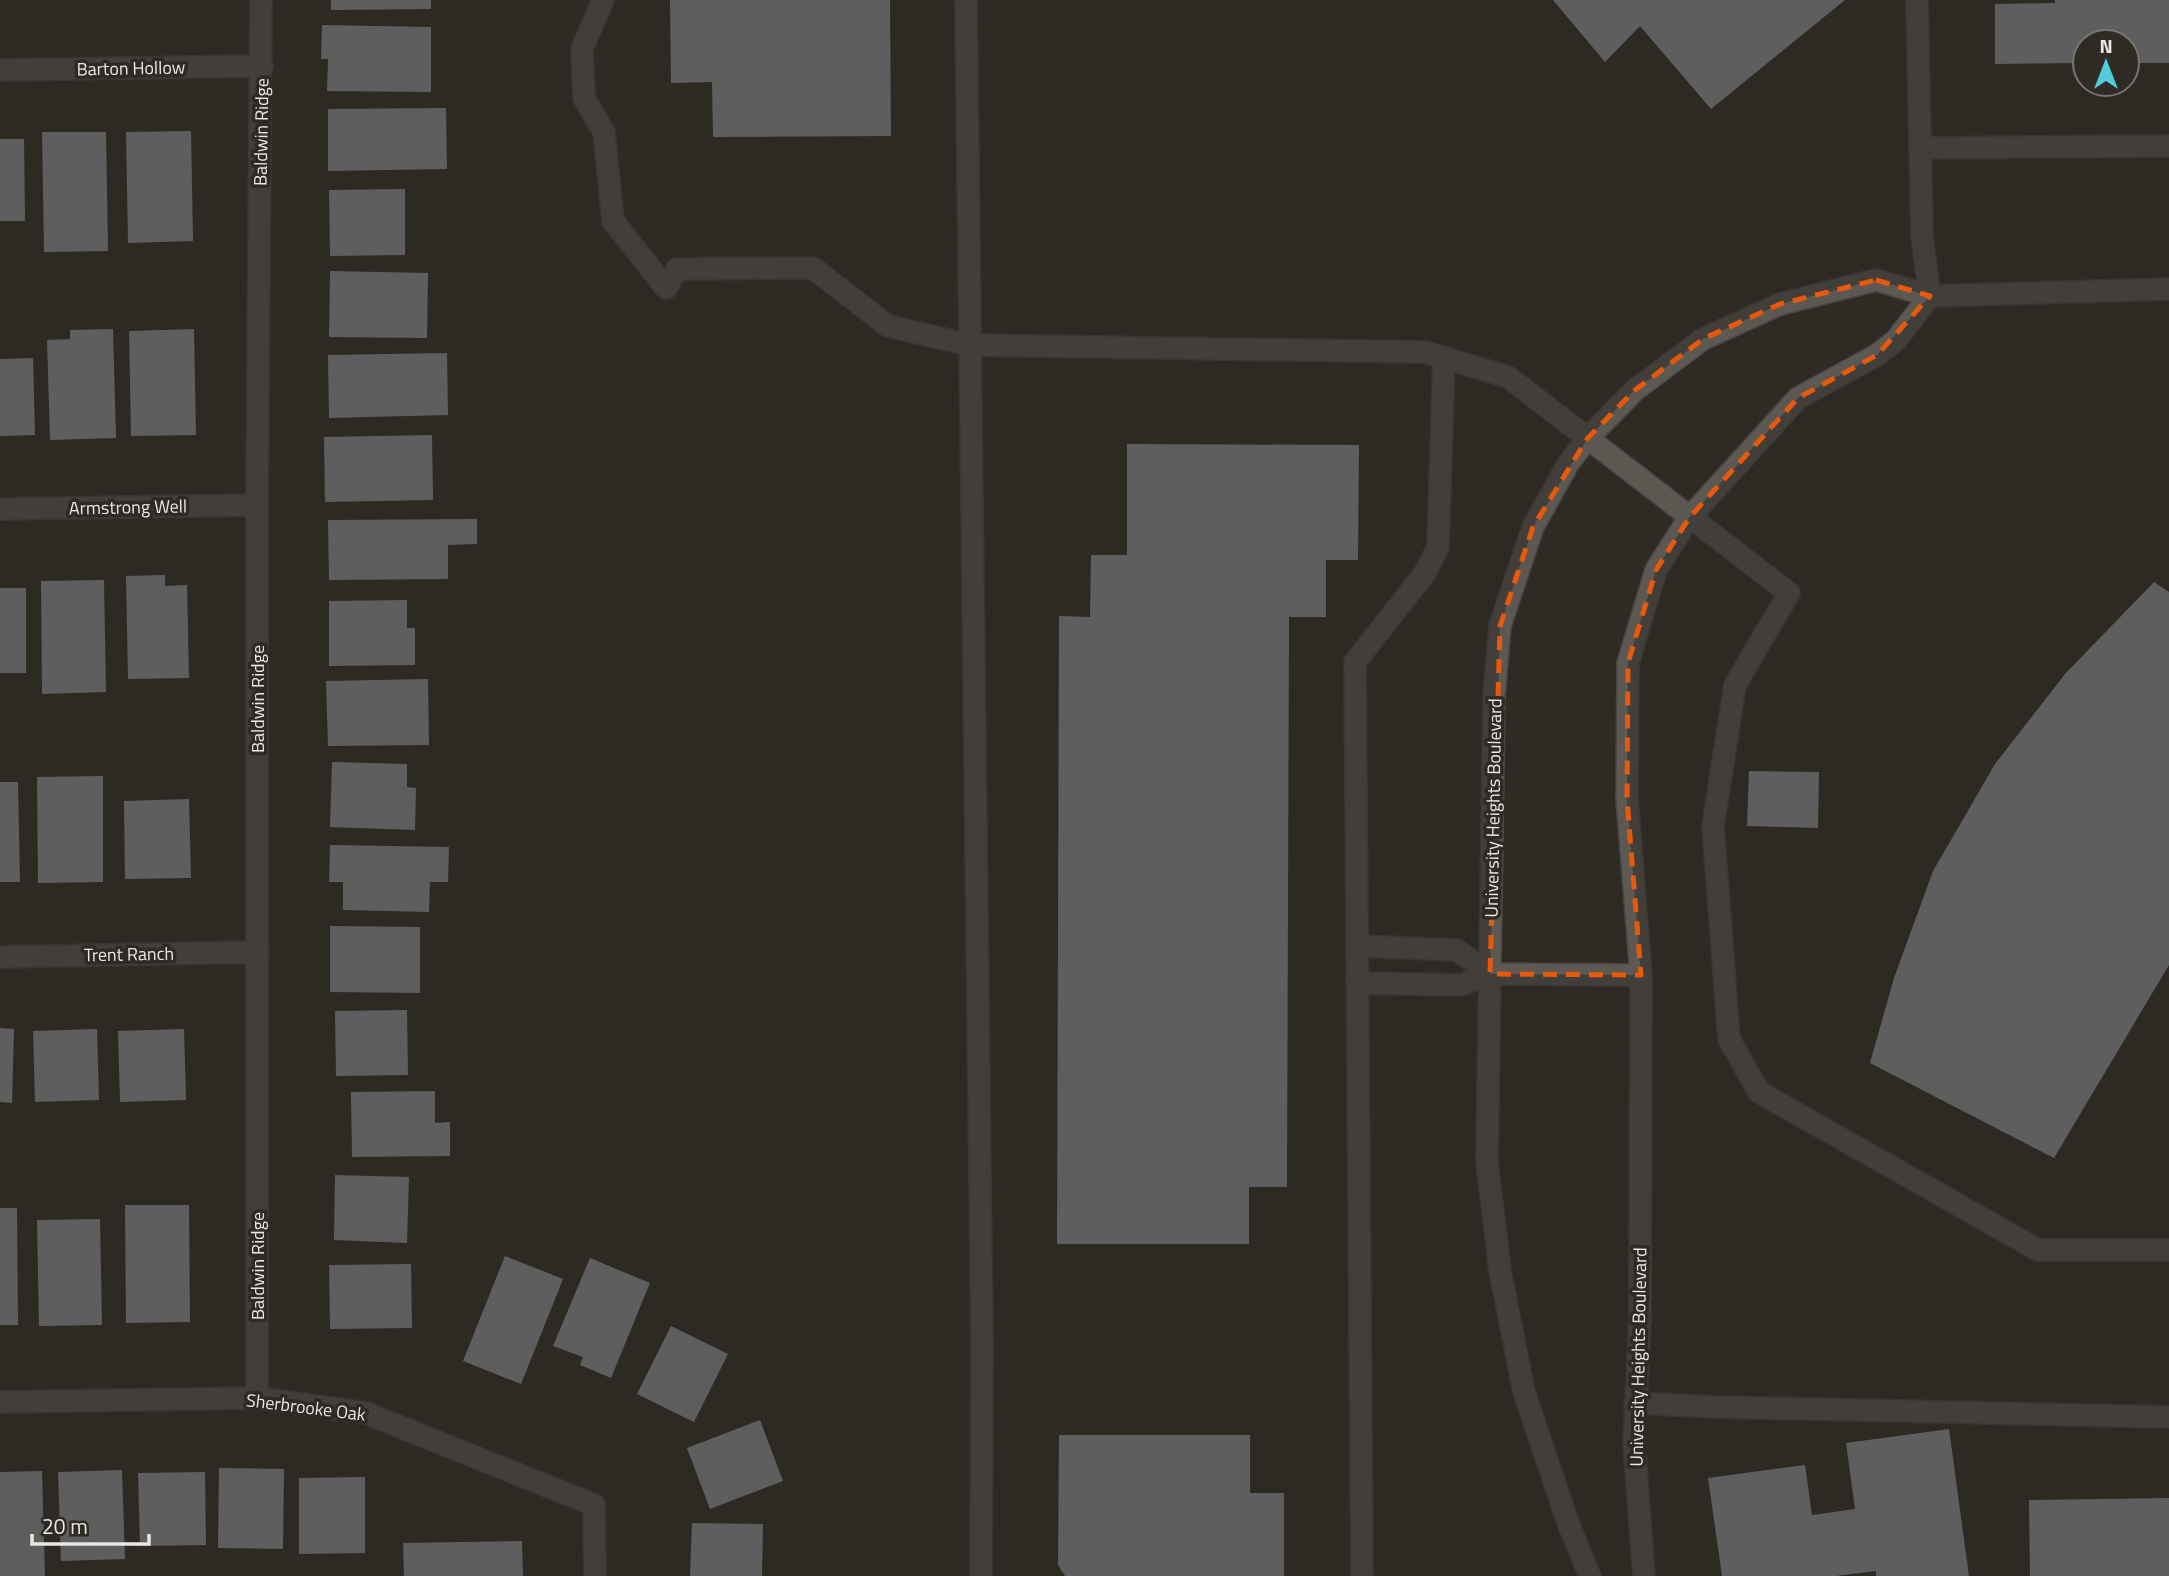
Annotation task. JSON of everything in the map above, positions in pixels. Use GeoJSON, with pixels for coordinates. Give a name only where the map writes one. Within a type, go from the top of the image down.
{"type":"FeatureCollection","features":[{"type":"Feature","properties":{"kind":"street","name":"Baldwin Ridge"},"geometry":{"type":"LineString","coordinates":[[257,1398],[257,505],[261,0]]}},
{"type":"Feature","properties":{"kind":"street"},"geometry":{"type":"LineString","coordinates":[[603,0],[582,50],[584,98],[604,132],[612,221],[666,288],[677,269],[813,268],[888,326],[970,345],[1425,352],[1444,357],[1508,377],[1789,593],[1735,685],[1713,826],[1729,1039],[1759,1092],[2038,1250],[2169,1250]]}},
{"type":"Feature","properties":{"kind":"street"},"geometry":{"type":"LineString","coordinates":[[966,0],[982,1345],[981,1576]]}},
{"type":"Feature","properties":{"kind":"street"},"geometry":{"type":"LineString","coordinates":[[1917,0],[1922,237],[1930,296]]}},
{"type":"Feature","properties":{"kind":"street","name":"Barton Hollow"},"geometry":{"type":"LineString","coordinates":[[0,70],[262,66]]}},
{"type":"Feature","properties":{"kind":"street"},"geometry":{"type":"LineString","coordinates":[[1920,148],[2169,146]]}},
{"type":"Feature","properties":{"kind":"street","name":"University Heights Boulevard"},"geometry":{"type":"LineString","coordinates":[[1590,1576],[1570,1528],[1524,1392],[1500,1271],[1487,1162],[1494,696],[1500,626],[1533,527],[1568,464],[1587,439],[1635,390],[1703,339],[1780,304],[1876,280],[1930,296],[2169,289]]}},
{"type":"Feature","properties":{"kind":"street","name":"University Heights Boulevard"},"geometry":{"type":"LineString","coordinates":[[1644,1576],[1634,1443],[1640,1322],[1641,975],[1627,799],[1628,663],[1656,570],[1689,518],[1798,398],[1877,355],[1896,340],[1930,296]]}},
{"type":"Feature","properties":{"kind":"street"},"geometry":{"type":"LineString","coordinates":[[1362,1576],[1355,662],[1425,573],[1438,547],[1444,357]]}},
{"type":"Feature","properties":{"kind":"street","name":"Armstrong Well"},"geometry":{"type":"LineString","coordinates":[[0,509],[257,505]]}},
{"type":"Feature","properties":{"kind":"street"},"geometry":{"type":"LineString","coordinates":[[1357,946],[1457,950],[1490,974]]}},
{"type":"Feature","properties":{"kind":"street","name":"Trent Ranch"},"geometry":{"type":"LineString","coordinates":[[0,957],[258,952]]}},
{"type":"Feature","properties":{"kind":"street"},"geometry":{"type":"LineString","coordinates":[[1357,983],[1461,985],[1490,974],[1641,975]]}},
{"type":"Feature","properties":{"kind":"street","name":"Sherbrooke Oak"},"geometry":{"type":"LineString","coordinates":[[0,1402],[257,1398],[366,1413],[594,1505],[595,1576]]}},
{"type":"Feature","properties":{"kind":"street"},"geometry":{"type":"LineString","coordinates":[[1635,1403],[2169,1417]]}},
{"type":"Feature","properties":{"kind":"highlighted area"},"geometry":{"type":"Polygon","coordinates":[[[1876,280],[1930,296],[1877,355],[1798,398],[1689,518],[1656,570],[1628,663],[1627,799],[1641,975],[1490,974],[1500,626],[1533,527],[1587,439],[1635,390],[1703,339],[1780,304],[1876,280]]]}},
{"type":"Feature","properties":{"kind":"building"},"geometry":{"type":"Polygon","coordinates":[[[331,0],[431,0],[431,9],[331,10],[331,0]]]}},
{"type":"Feature","properties":{"kind":"building"},"geometry":{"type":"Polygon","coordinates":[[[670,0],[890,0],[891,136],[713,137],[712,82],[671,83],[670,0]]]}},
{"type":"Feature","properties":{"kind":"building"},"geometry":{"type":"Polygon","coordinates":[[[1553,0],[1845,0],[1711,109],[1640,26],[1605,62],[1553,0]]]}},
{"type":"Feature","properties":{"kind":"building"},"geometry":{"type":"Polygon","coordinates":[[[2055,0],[2169,0],[2169,63],[2141,63],[2141,28],[2071,28],[2071,63],[1995,64],[1995,4],[2055,3],[2055,0]]]}},
{"type":"Feature","properties":{"kind":"building"},"geometry":{"type":"Polygon","coordinates":[[[322,25],[431,27],[431,92],[327,91],[328,59],[321,59],[322,25]]]}},
{"type":"Feature","properties":{"kind":"building"},"geometry":{"type":"Polygon","coordinates":[[[446,108],[447,169],[328,171],[328,109],[446,108]]]}},
{"type":"Feature","properties":{"kind":"building"},"geometry":{"type":"Polygon","coordinates":[[[191,131],[193,241],[128,243],[126,132],[191,131]]]}},
{"type":"Feature","properties":{"kind":"building"},"geometry":{"type":"Polygon","coordinates":[[[42,132],[106,132],[108,251],[44,252],[42,132]]]}},
{"type":"Feature","properties":{"kind":"building"},"geometry":{"type":"Polygon","coordinates":[[[0,139],[24,139],[25,221],[0,221],[0,139]]]}},
{"type":"Feature","properties":{"kind":"building"},"geometry":{"type":"Polygon","coordinates":[[[405,189],[405,255],[330,256],[329,190],[405,189]]]}},
{"type":"Feature","properties":{"kind":"building"},"geometry":{"type":"Polygon","coordinates":[[[330,271],[428,273],[427,338],[329,337],[330,271]]]}},
{"type":"Feature","properties":{"kind":"building"},"geometry":{"type":"Polygon","coordinates":[[[113,329],[116,438],[50,440],[47,340],[70,339],[70,330],[113,329]]]}},
{"type":"Feature","properties":{"kind":"building"},"geometry":{"type":"Polygon","coordinates":[[[194,329],[196,435],[131,436],[129,331],[194,329]]]}},
{"type":"Feature","properties":{"kind":"building"},"geometry":{"type":"Polygon","coordinates":[[[447,353],[448,415],[329,418],[328,355],[447,353]]]}},
{"type":"Feature","properties":{"kind":"building"},"geometry":{"type":"Polygon","coordinates":[[[33,358],[35,435],[0,436],[0,359],[33,358]]]}},
{"type":"Feature","properties":{"kind":"building"},"geometry":{"type":"Polygon","coordinates":[[[432,435],[433,500],[325,502],[324,437],[432,435]]]}},
{"type":"Feature","properties":{"kind":"building"},"geometry":{"type":"Polygon","coordinates":[[[1127,444],[1359,445],[1358,560],[1326,560],[1326,617],[1289,617],[1287,1187],[1249,1187],[1249,1244],[1057,1244],[1059,616],[1090,617],[1091,555],[1127,555],[1127,444]]]}},
{"type":"Feature","properties":{"kind":"building"},"geometry":{"type":"Polygon","coordinates":[[[477,519],[477,544],[448,545],[448,579],[329,580],[328,520],[477,519]]]}},
{"type":"Feature","properties":{"kind":"building"},"geometry":{"type":"Polygon","coordinates":[[[165,575],[165,586],[187,585],[189,678],[128,679],[126,576],[165,575]]]}},
{"type":"Feature","properties":{"kind":"building"},"geometry":{"type":"Polygon","coordinates":[[[104,580],[106,692],[42,694],[41,581],[104,580]]]}},
{"type":"Feature","properties":{"kind":"building"},"geometry":{"type":"Polygon","coordinates":[[[2154,582],[2169,592],[2169,965],[2054,1158],[1870,1063],[1894,978],[1933,871],[1995,764],[2065,674],[2154,582]]]}},
{"type":"Feature","properties":{"kind":"building"},"geometry":{"type":"Polygon","coordinates":[[[0,588],[26,588],[26,673],[0,673],[0,588]]]}},
{"type":"Feature","properties":{"kind":"building"},"geometry":{"type":"Polygon","coordinates":[[[407,600],[407,628],[415,628],[415,665],[329,666],[329,601],[407,600]]]}},
{"type":"Feature","properties":{"kind":"building"},"geometry":{"type":"Polygon","coordinates":[[[428,679],[429,745],[328,746],[326,681],[428,679]]]}},
{"type":"Feature","properties":{"kind":"building"},"geometry":{"type":"Polygon","coordinates":[[[332,762],[407,764],[407,787],[416,788],[415,830],[330,827],[332,762]]]}},
{"type":"Feature","properties":{"kind":"building"},"geometry":{"type":"Polygon","coordinates":[[[1749,771],[1819,772],[1818,828],[1747,826],[1749,771]]]}},
{"type":"Feature","properties":{"kind":"building"},"geometry":{"type":"Polygon","coordinates":[[[103,776],[103,882],[38,883],[37,777],[103,776]]]}},
{"type":"Feature","properties":{"kind":"building"},"geometry":{"type":"Polygon","coordinates":[[[0,782],[18,782],[20,882],[0,882],[0,782]]]}},
{"type":"Feature","properties":{"kind":"building"},"geometry":{"type":"Polygon","coordinates":[[[189,799],[191,878],[125,879],[124,801],[189,799]]]}},
{"type":"Feature","properties":{"kind":"building"},"geometry":{"type":"Polygon","coordinates":[[[330,845],[449,847],[448,882],[430,882],[429,912],[343,910],[343,882],[329,882],[330,845]]]}},
{"type":"Feature","properties":{"kind":"building"},"geometry":{"type":"Polygon","coordinates":[[[330,926],[420,927],[420,993],[330,992],[330,926]]]}},
{"type":"Feature","properties":{"kind":"building"},"geometry":{"type":"Polygon","coordinates":[[[407,1010],[408,1075],[336,1076],[335,1011],[407,1010]]]}},
{"type":"Feature","properties":{"kind":"building"},"geometry":{"type":"Polygon","coordinates":[[[0,1028],[14,1029],[12,1103],[0,1102],[0,1028]]]}},
{"type":"Feature","properties":{"kind":"building"},"geometry":{"type":"Polygon","coordinates":[[[97,1029],[99,1100],[35,1102],[33,1031],[97,1029]]]}},
{"type":"Feature","properties":{"kind":"building"},"geometry":{"type":"Polygon","coordinates":[[[184,1029],[186,1100],[120,1102],[118,1031],[184,1029]]]}},
{"type":"Feature","properties":{"kind":"building"},"geometry":{"type":"Polygon","coordinates":[[[435,1091],[435,1123],[450,1122],[450,1156],[352,1157],[351,1092],[435,1091]]]}},
{"type":"Feature","properties":{"kind":"building"},"geometry":{"type":"Polygon","coordinates":[[[335,1175],[409,1177],[407,1243],[334,1240],[335,1175]]]}},
{"type":"Feature","properties":{"kind":"building"},"geometry":{"type":"Polygon","coordinates":[[[125,1205],[189,1205],[190,1322],[126,1323],[125,1205]]]}},
{"type":"Feature","properties":{"kind":"building"},"geometry":{"type":"Polygon","coordinates":[[[0,1208],[17,1208],[18,1325],[0,1325],[0,1208]]]}},
{"type":"Feature","properties":{"kind":"building"},"geometry":{"type":"Polygon","coordinates":[[[100,1219],[102,1325],[39,1326],[37,1220],[100,1219]]]}},
{"type":"Feature","properties":{"kind":"building"},"geometry":{"type":"Polygon","coordinates":[[[505,1256],[563,1279],[521,1384],[463,1361],[505,1256]]]}},
{"type":"Feature","properties":{"kind":"building"},"geometry":{"type":"Polygon","coordinates":[[[590,1258],[650,1283],[611,1378],[580,1365],[583,1357],[553,1346],[590,1258]]]}},
{"type":"Feature","properties":{"kind":"building"},"geometry":{"type":"Polygon","coordinates":[[[411,1264],[412,1328],[330,1329],[329,1265],[411,1264]]]}},
{"type":"Feature","properties":{"kind":"building"},"geometry":{"type":"Polygon","coordinates":[[[671,1326],[728,1354],[694,1422],[637,1394],[671,1326]]]}},
{"type":"Feature","properties":{"kind":"building"},"geometry":{"type":"Polygon","coordinates":[[[760,1420],[783,1481],[710,1509],[687,1448],[760,1420]]]}},
{"type":"Feature","properties":{"kind":"building"},"geometry":{"type":"Polygon","coordinates":[[[1949,1429],[1969,1576],[1876,1576],[1876,1571],[1836,1576],[1722,1576],[1708,1478],[1805,1465],[1812,1515],[1855,1509],[1846,1443],[1949,1429]]]}},
{"type":"Feature","properties":{"kind":"building"},"geometry":{"type":"Polygon","coordinates":[[[1059,1435],[1250,1435],[1250,1493],[1284,1493],[1284,1576],[1065,1576],[1058,1565],[1059,1435]]]}},
{"type":"Feature","properties":{"kind":"building"},"geometry":{"type":"Polygon","coordinates":[[[219,1468],[284,1469],[283,1549],[218,1548],[219,1468]]]}},
{"type":"Feature","properties":{"kind":"building"},"geometry":{"type":"Polygon","coordinates":[[[122,1470],[125,1559],[61,1561],[58,1472],[122,1470]]]}},
{"type":"Feature","properties":{"kind":"building"},"geometry":{"type":"Polygon","coordinates":[[[42,1471],[45,1576],[0,1576],[0,1472],[42,1471]]]}},
{"type":"Feature","properties":{"kind":"building"},"geometry":{"type":"Polygon","coordinates":[[[205,1472],[206,1545],[140,1546],[138,1473],[205,1472]]]}},
{"type":"Feature","properties":{"kind":"building"},"geometry":{"type":"Polygon","coordinates":[[[365,1477],[365,1553],[299,1554],[299,1478],[365,1477]]]}},
{"type":"Feature","properties":{"kind":"building"},"geometry":{"type":"Polygon","coordinates":[[[2169,1498],[2169,1576],[2030,1576],[2029,1500],[2169,1498]]]}},
{"type":"Feature","properties":{"kind":"building"},"geometry":{"type":"Polygon","coordinates":[[[692,1523],[763,1524],[762,1576],[690,1576],[692,1523]]]}},
{"type":"Feature","properties":{"kind":"building"},"geometry":{"type":"Polygon","coordinates":[[[522,1541],[523,1576],[404,1576],[403,1543],[522,1541]]]}}]}
